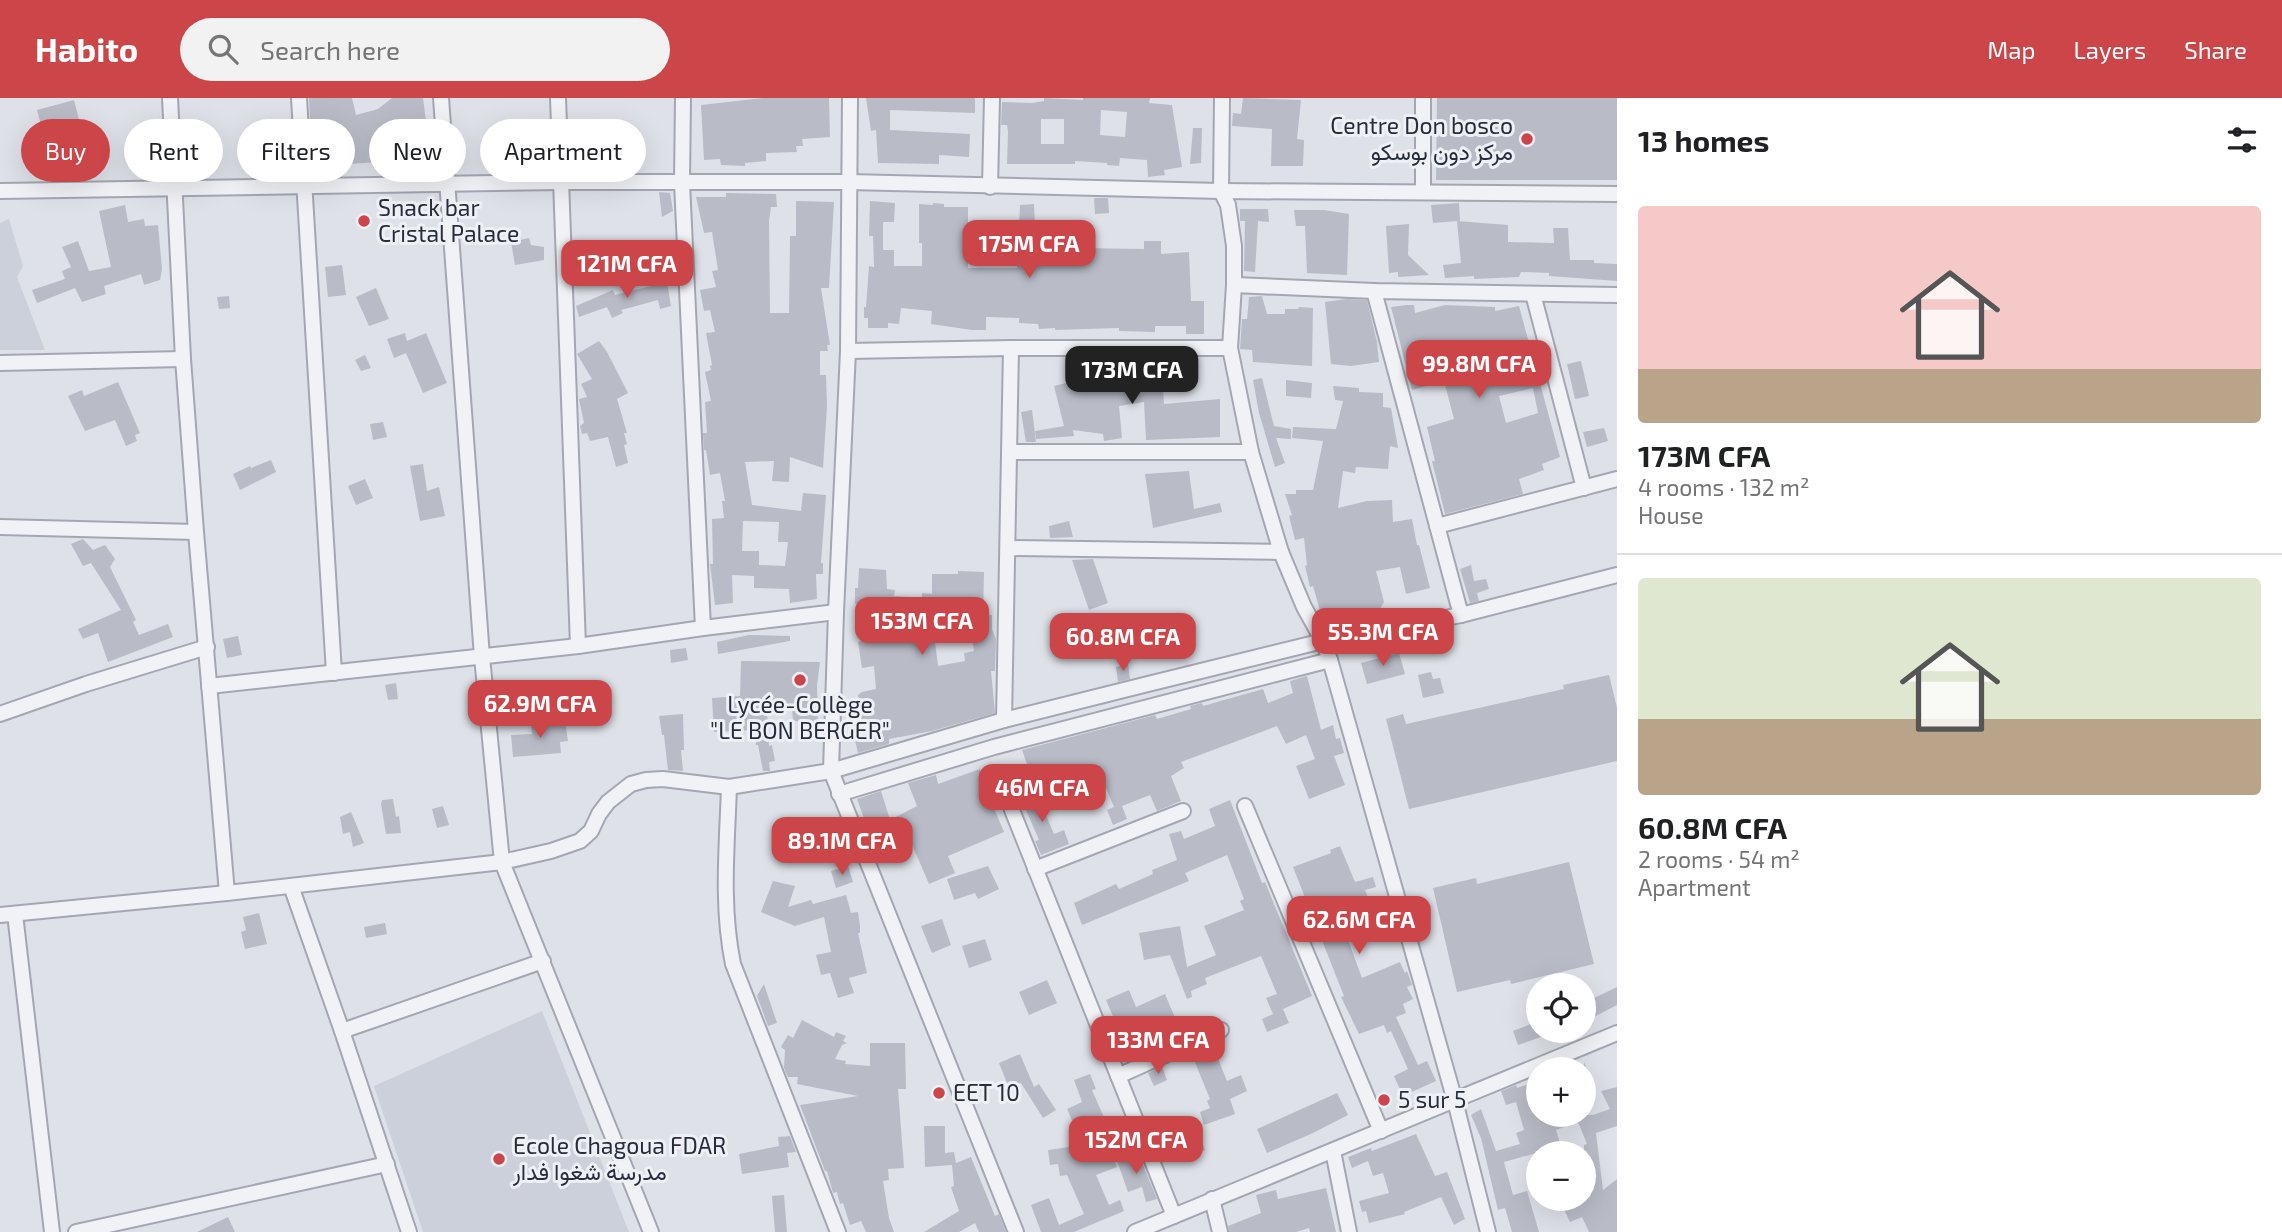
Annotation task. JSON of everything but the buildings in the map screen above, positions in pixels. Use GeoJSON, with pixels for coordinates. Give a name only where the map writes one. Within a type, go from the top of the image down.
{"type":"FeatureCollection","features":[{"type":"Feature","properties":{"kind":"street"},"geometry":{"type":"LineString","coordinates":[[170,98],[196,531],[227,893]]}},
{"type":"Feature","properties":{"kind":"street"},"geometry":{"type":"LineString","coordinates":[[299,98],[334,673]]}},
{"type":"Feature","properties":{"kind":"street"},"geometry":{"type":"LineString","coordinates":[[441,98],[482,657],[502,862],[651,1232]]}},
{"type":"Feature","properties":{"kind":"street"},"geometry":{"type":"LineString","coordinates":[[558,98],[558,119]]}},
{"type":"Feature","properties":{"kind":"street"},"geometry":{"type":"LineString","coordinates":[[683,98],[682,183],[703,628]]}},
{"type":"Feature","properties":{"kind":"street"},"geometry":{"type":"LineString","coordinates":[[850,98],[848,351],[831,771],[1016,1232]]}},
{"type":"Feature","properties":{"kind":"street"},"geometry":{"type":"LineString","coordinates":[[990,187],[992,98]]}},
{"type":"Feature","properties":{"kind":"street"},"geometry":{"type":"LineString","coordinates":[[1222,98],[1221,191],[1232,222],[1234,285],[1230,348],[1251,452],[1282,552],[1329,660],[1455,1101],[1488,1232]]}},
{"type":"Feature","properties":{"kind":"street"},"geometry":{"type":"LineString","coordinates":[[1423,98],[1423,192]]}},
{"type":"Feature","properties":{"kind":"street"},"geometry":{"type":"LineString","coordinates":[[0,191],[560,182],[848,182],[1221,191],[1617,194]]}},
{"type":"Feature","properties":{"kind":"street"},"geometry":{"type":"LineString","coordinates":[[560,182],[578,646]]}},
{"type":"Feature","properties":{"kind":"street"},"geometry":{"type":"LineString","coordinates":[[1234,285],[1374,291],[1617,295]]}},
{"type":"Feature","properties":{"kind":"street"},"geometry":{"type":"LineString","coordinates":[[1374,291],[1461,615]]}},
{"type":"Feature","properties":{"kind":"street"},"geometry":{"type":"LineString","coordinates":[[1532,295],[1584,488]]}},
{"type":"Feature","properties":{"kind":"street"},"geometry":{"type":"LineString","coordinates":[[1004,720],[1011,348]]}},
{"type":"Feature","properties":{"kind":"street"},"geometry":{"type":"LineString","coordinates":[[848,351],[1230,348]]}},
{"type":"Feature","properties":{"kind":"street"},"geometry":{"type":"LineString","coordinates":[[0,363],[184,359]]}},
{"type":"Feature","properties":{"kind":"street"},"geometry":{"type":"LineString","coordinates":[[1009,452],[1251,452]]}},
{"type":"Feature","properties":{"kind":"street"},"geometry":{"type":"LineString","coordinates":[[1437,526],[1617,479]]}},
{"type":"Feature","properties":{"kind":"street"},"geometry":{"type":"LineString","coordinates":[[0,527],[196,531]]}},
{"type":"Feature","properties":{"kind":"street"},"geometry":{"type":"LineString","coordinates":[[1008,548],[1282,552]]}},
{"type":"Feature","properties":{"kind":"street"},"geometry":{"type":"LineString","coordinates":[[52,1232],[7,915],[502,862],[551,851],[580,841],[591,831],[604,808],[631,784],[646,780],[663,779],[729,788],[831,771],[1004,720],[1148,684],[1323,641],[1461,615],[1617,575]]}},
{"type":"Feature","properties":{"kind":"street"},"geometry":{"type":"LineString","coordinates":[[209,687],[578,646],[836,612]]}},
{"type":"Feature","properties":{"kind":"street"},"geometry":{"type":"LineString","coordinates":[[0,714],[207,647]]}},
{"type":"Feature","properties":{"kind":"street"},"geometry":{"type":"LineString","coordinates":[[839,794],[994,747],[1329,660]]}},
{"type":"Feature","properties":{"kind":"street"},"geometry":{"type":"LineString","coordinates":[[1148,684],[1154,706]]}},
{"type":"Feature","properties":{"kind":"street"},"geometry":{"type":"LineString","coordinates":[[729,788],[725,902],[726,933],[733,964],[838,1232]]}},
{"type":"Feature","properties":{"kind":"street"},"geometry":{"type":"LineString","coordinates":[[1245,806],[1381,1131]]}},
{"type":"Feature","properties":{"kind":"street"},"geometry":{"type":"LineString","coordinates":[[1012,810],[1174,1216]]}},
{"type":"Feature","properties":{"kind":"street"},"geometry":{"type":"LineString","coordinates":[[1035,870],[1183,811]]}},
{"type":"Feature","properties":{"kind":"street"},"geometry":{"type":"LineString","coordinates":[[291,886],[409,1232]]}},
{"type":"Feature","properties":{"kind":"street"},"geometry":{"type":"LineString","coordinates":[[342,1031],[544,961]]}},
{"type":"Feature","properties":{"kind":"street"},"geometry":{"type":"LineString","coordinates":[[1118,1076],[1221,1030]]}},
{"type":"Feature","properties":{"kind":"street"},"geometry":{"type":"LineString","coordinates":[[1135,1232],[1617,1032]]}},
{"type":"Feature","properties":{"kind":"street"},"geometry":{"type":"LineString","coordinates":[[1333,1151],[1349,1232]]}},
{"type":"Feature","properties":{"kind":"street"},"geometry":{"type":"LineString","coordinates":[[76,1232],[135,1226],[387,1164]]}},
{"type":"Feature","properties":{"kind":"street"},"geometry":{"type":"LineString","coordinates":[[1212,1199],[1220,1232]]}},
{"type":"Feature","properties":{"kind":"shaded area"},"geometry":{"type":"Polygon","coordinates":[[[9,219],[23,266],[17,277],[45,350],[0,350],[0,223],[9,219]]]}},
{"type":"Feature","properties":{"kind":"shaded area","name":"Ecole Chagoua FDAR مدرسة شغوا فدار"},"geometry":{"type":"Polygon","coordinates":[[[542,1011],[629,1232],[423,1232],[374,1086],[542,1011]]]}},
{"type":"Feature","properties":{"kind":"place","name":"Centre Don bosco مركز دون بوسكو"},"geometry":{"type":"Point","coordinates":[1527,139]}},
{"type":"Feature","properties":{"kind":"place","name":"Snack bar Cristal Palace"},"geometry":{"type":"Point","coordinates":[364,221]}},
{"type":"Feature","properties":{"kind":"place","name":"Lycée-Collège \"LE BON BERGER\""},"geometry":{"type":"Point","coordinates":[800,680]}},
{"type":"Feature","properties":{"kind":"place","name":"EET 10"},"geometry":{"type":"Point","coordinates":[939,1093]}},
{"type":"Feature","properties":{"kind":"place","name":"5 sur 5"},"geometry":{"type":"Point","coordinates":[1384,1100]}},
{"type":"Feature","properties":{"kind":"place","name":"Ecole Chagoua FDAR مدرسة شغوا فدار"},"geometry":{"type":"Point","coordinates":[499,1159]}}]}
